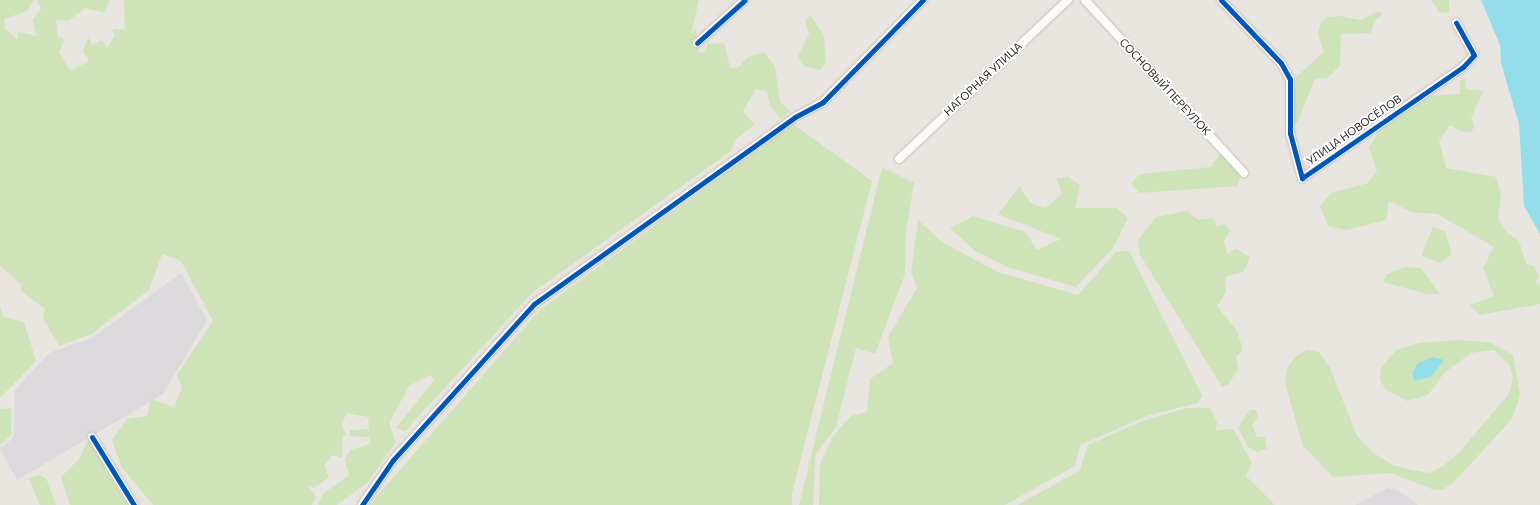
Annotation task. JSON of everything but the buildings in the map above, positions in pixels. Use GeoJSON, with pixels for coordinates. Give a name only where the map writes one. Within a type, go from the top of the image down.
{"type":"FeatureCollection","features":[{"type":"Feature","properties":{"kind":"street"},"geometry":{"type":"LineString","coordinates":[[697,43],[745,0]]}},
{"type":"Feature","properties":{"kind":"street"},"geometry":{"type":"LineString","coordinates":[[362,505],[393,460],[534,304],[795,117],[823,102],[923,0]]}},
{"type":"Feature","properties":{"kind":"street","name":"НАГОРНАЯ УЛИЦА"},"geometry":{"type":"LineString","coordinates":[[899,158],[1068,0]]}},
{"type":"Feature","properties":{"kind":"street","name":"СОСНОВЫЙ ПЕРЕУЛОК"},"geometry":{"type":"LineString","coordinates":[[1085,0],[1244,173]]}},
{"type":"Feature","properties":{"kind":"street","name":"УЛИЦА НОВОСЁЛОВ"},"geometry":{"type":"LineString","coordinates":[[1221,0],[1281,63],[1290,78],[1290,133],[1302,178],[1463,67],[1474,54],[1456,23]]}},
{"type":"Feature","properties":{"kind":"street"},"geometry":{"type":"LineString","coordinates":[[92,438],[134,505]]}},
{"type":"Feature","properties":{"kind":"shaded area"},"geometry":{"type":"Polygon","coordinates":[[[181,273],[207,320],[163,394],[17,480],[0,449],[14,437],[15,390],[49,353],[92,338],[181,273]]]}},
{"type":"Feature","properties":{"kind":"shaded area"},"geometry":{"type":"Polygon","coordinates":[[[1388,488],[1399,491],[1418,505],[1355,505],[1388,488]]]}},
{"type":"Feature","properties":{"kind":"green space"},"geometry":{"type":"Polygon","coordinates":[[[0,0],[34,0],[27,11],[4,19],[5,29],[18,40],[18,32],[36,36],[33,20],[41,9],[37,0],[110,0],[104,12],[85,8],[68,21],[56,20],[58,37],[65,39],[59,52],[70,71],[89,61],[83,51],[88,37],[92,45],[102,40],[107,48],[115,35],[112,29],[125,30],[124,0],[699,0],[691,34],[696,30],[699,52],[703,53],[708,44],[724,43],[730,68],[738,68],[748,57],[764,52],[775,66],[780,102],[790,111],[780,119],[769,103],[767,91],[756,89],[743,111],[755,125],[736,139],[731,151],[533,292],[405,431],[396,428],[435,379],[430,375],[409,386],[389,423],[396,442],[368,482],[337,505],[318,505],[324,493],[349,475],[345,460],[350,450],[370,444],[370,437],[349,436],[350,430],[369,429],[368,417],[346,413],[342,426],[347,436],[343,436],[342,458],[332,455],[324,466],[329,477],[314,488],[308,486],[316,497],[312,505],[153,505],[122,468],[112,440],[127,419],[147,416],[151,399],[174,407],[182,387],[177,375],[213,321],[181,261],[162,254],[149,290],[91,334],[59,346],[43,318],[45,309],[21,291],[21,284],[0,265],[0,0]]]}},
{"type":"Feature","properties":{"kind":"green space"},"geometry":{"type":"Polygon","coordinates":[[[1431,0],[1449,0],[1449,13],[1439,12],[1431,0]]]}},
{"type":"Feature","properties":{"kind":"green space"},"geometry":{"type":"Polygon","coordinates":[[[1379,11],[1382,15],[1375,20],[1371,33],[1341,34],[1340,66],[1327,78],[1315,79],[1297,123],[1293,123],[1296,77],[1324,52],[1318,35],[1320,24],[1327,17],[1341,16],[1360,20],[1379,11]]]}},
{"type":"Feature","properties":{"kind":"green space"},"geometry":{"type":"Polygon","coordinates":[[[810,15],[824,35],[826,62],[820,70],[803,66],[798,57],[809,34],[805,21],[810,15]]]}},
{"type":"Feature","properties":{"kind":"green space"},"geometry":{"type":"Polygon","coordinates":[[[1465,78],[1466,89],[1483,91],[1471,118],[1475,126],[1471,132],[1459,131],[1450,125],[1439,140],[1446,168],[1496,177],[1501,194],[1498,218],[1505,231],[1519,241],[1526,264],[1534,266],[1539,277],[1535,282],[1540,286],[1540,304],[1480,315],[1470,305],[1494,296],[1483,268],[1494,247],[1437,214],[1411,212],[1389,201],[1386,220],[1346,230],[1328,226],[1320,206],[1331,193],[1368,183],[1377,171],[1369,148],[1379,131],[1428,96],[1460,94],[1460,81],[1465,78]]]}},
{"type":"Feature","properties":{"kind":"green space"},"geometry":{"type":"Polygon","coordinates":[[[793,124],[872,181],[792,493],[792,505],[369,505],[540,310],[793,124]]]}},
{"type":"Feature","properties":{"kind":"green space"},"geometry":{"type":"Polygon","coordinates":[[[1221,152],[1241,172],[1238,186],[1139,193],[1131,183],[1140,174],[1211,167],[1221,152]]]}},
{"type":"Feature","properties":{"kind":"green space"},"geometry":{"type":"Polygon","coordinates":[[[882,167],[914,183],[906,231],[905,274],[875,354],[856,348],[836,427],[815,455],[813,505],[799,505],[882,167]]]}},
{"type":"Feature","properties":{"kind":"green space"},"geometry":{"type":"Polygon","coordinates":[[[1067,176],[1080,185],[1075,208],[1116,208],[1128,218],[1112,249],[1076,287],[1007,267],[975,251],[950,228],[973,216],[1025,232],[1037,250],[1061,239],[998,214],[1020,186],[1030,203],[1046,208],[1062,194],[1057,179],[1067,176]]]}},
{"type":"Feature","properties":{"kind":"green space"},"geometry":{"type":"Polygon","coordinates":[[[1187,211],[1198,220],[1212,218],[1217,226],[1225,224],[1230,231],[1224,241],[1227,254],[1236,249],[1250,257],[1244,271],[1225,277],[1226,292],[1217,306],[1237,331],[1243,350],[1236,357],[1238,369],[1228,385],[1222,387],[1140,255],[1138,240],[1156,217],[1187,211]]]}},
{"type":"Feature","properties":{"kind":"green space"},"geometry":{"type":"Polygon","coordinates":[[[918,220],[942,242],[998,272],[1078,295],[1116,252],[1129,251],[1202,395],[1198,403],[1149,415],[1080,445],[1075,466],[1005,505],[819,505],[820,464],[833,436],[851,416],[867,412],[870,379],[893,363],[888,337],[917,288],[911,272],[918,220]]]}},
{"type":"Feature","properties":{"kind":"green space"},"geometry":{"type":"Polygon","coordinates":[[[1433,227],[1445,231],[1452,254],[1441,263],[1421,256],[1433,227]]]}},
{"type":"Feature","properties":{"kind":"green space"},"geometry":{"type":"Polygon","coordinates":[[[1404,267],[1421,268],[1440,294],[1426,294],[1383,282],[1387,274],[1404,267]]]}},
{"type":"Feature","properties":{"kind":"green space"},"geometry":{"type":"Polygon","coordinates":[[[0,306],[3,317],[24,322],[36,361],[0,398],[0,306]]]}},
{"type":"Feature","properties":{"kind":"green space"},"geometry":{"type":"Polygon","coordinates":[[[1457,340],[1489,342],[1513,355],[1520,395],[1512,419],[1454,482],[1442,490],[1434,490],[1391,473],[1333,477],[1303,446],[1285,383],[1287,369],[1295,357],[1307,350],[1319,352],[1330,368],[1357,436],[1372,452],[1393,465],[1412,470],[1430,473],[1440,468],[1457,455],[1508,395],[1513,379],[1510,365],[1494,350],[1471,353],[1444,373],[1428,395],[1407,401],[1386,390],[1380,380],[1381,368],[1396,350],[1419,343],[1457,340]]]}},
{"type":"Feature","properties":{"kind":"green space"},"geometry":{"type":"Polygon","coordinates":[[[11,408],[11,435],[0,445],[0,409],[11,408]]]}},
{"type":"Feature","properties":{"kind":"green space"},"geometry":{"type":"Polygon","coordinates":[[[1186,408],[1210,408],[1217,421],[1216,430],[1233,429],[1252,463],[1246,476],[1275,505],[1018,505],[1080,470],[1088,445],[1140,422],[1186,408]]]}},
{"type":"Feature","properties":{"kind":"green space"},"geometry":{"type":"Polygon","coordinates":[[[1250,410],[1256,410],[1258,417],[1252,425],[1257,437],[1265,437],[1267,449],[1257,452],[1248,447],[1238,428],[1250,410]]]}},
{"type":"Feature","properties":{"kind":"green space"},"geometry":{"type":"Polygon","coordinates":[[[89,439],[127,505],[70,505],[61,477],[79,459],[89,439]]]}},
{"type":"Feature","properties":{"kind":"green space"},"geometry":{"type":"Polygon","coordinates":[[[39,475],[46,478],[56,505],[40,505],[28,478],[39,475]]]}},
{"type":"Feature","properties":{"kind":"water"},"geometry":{"type":"Polygon","coordinates":[[[1481,0],[1540,0],[1540,234],[1524,206],[1519,124],[1501,63],[1500,45],[1481,0]]]}},
{"type":"Feature","properties":{"kind":"water"},"geometry":{"type":"Polygon","coordinates":[[[1433,357],[1444,360],[1432,376],[1415,381],[1412,373],[1418,363],[1433,357]]]}},
{"type":"Feature","properties":{"kind":"cycle path"},"geometry":{"type":"LineString","coordinates":[[697,43],[745,0]]}},
{"type":"Feature","properties":{"kind":"cycle path"},"geometry":{"type":"LineString","coordinates":[[362,505],[393,460],[534,304],[795,117],[823,102],[923,0]]}},
{"type":"Feature","properties":{"kind":"cycle path"},"geometry":{"type":"LineString","coordinates":[[1221,0],[1281,63],[1290,79],[1290,133],[1302,178],[1463,67],[1474,55],[1456,23]]}},
{"type":"Feature","properties":{"kind":"cycle path"},"geometry":{"type":"LineString","coordinates":[[92,437],[134,505]]}}]}
